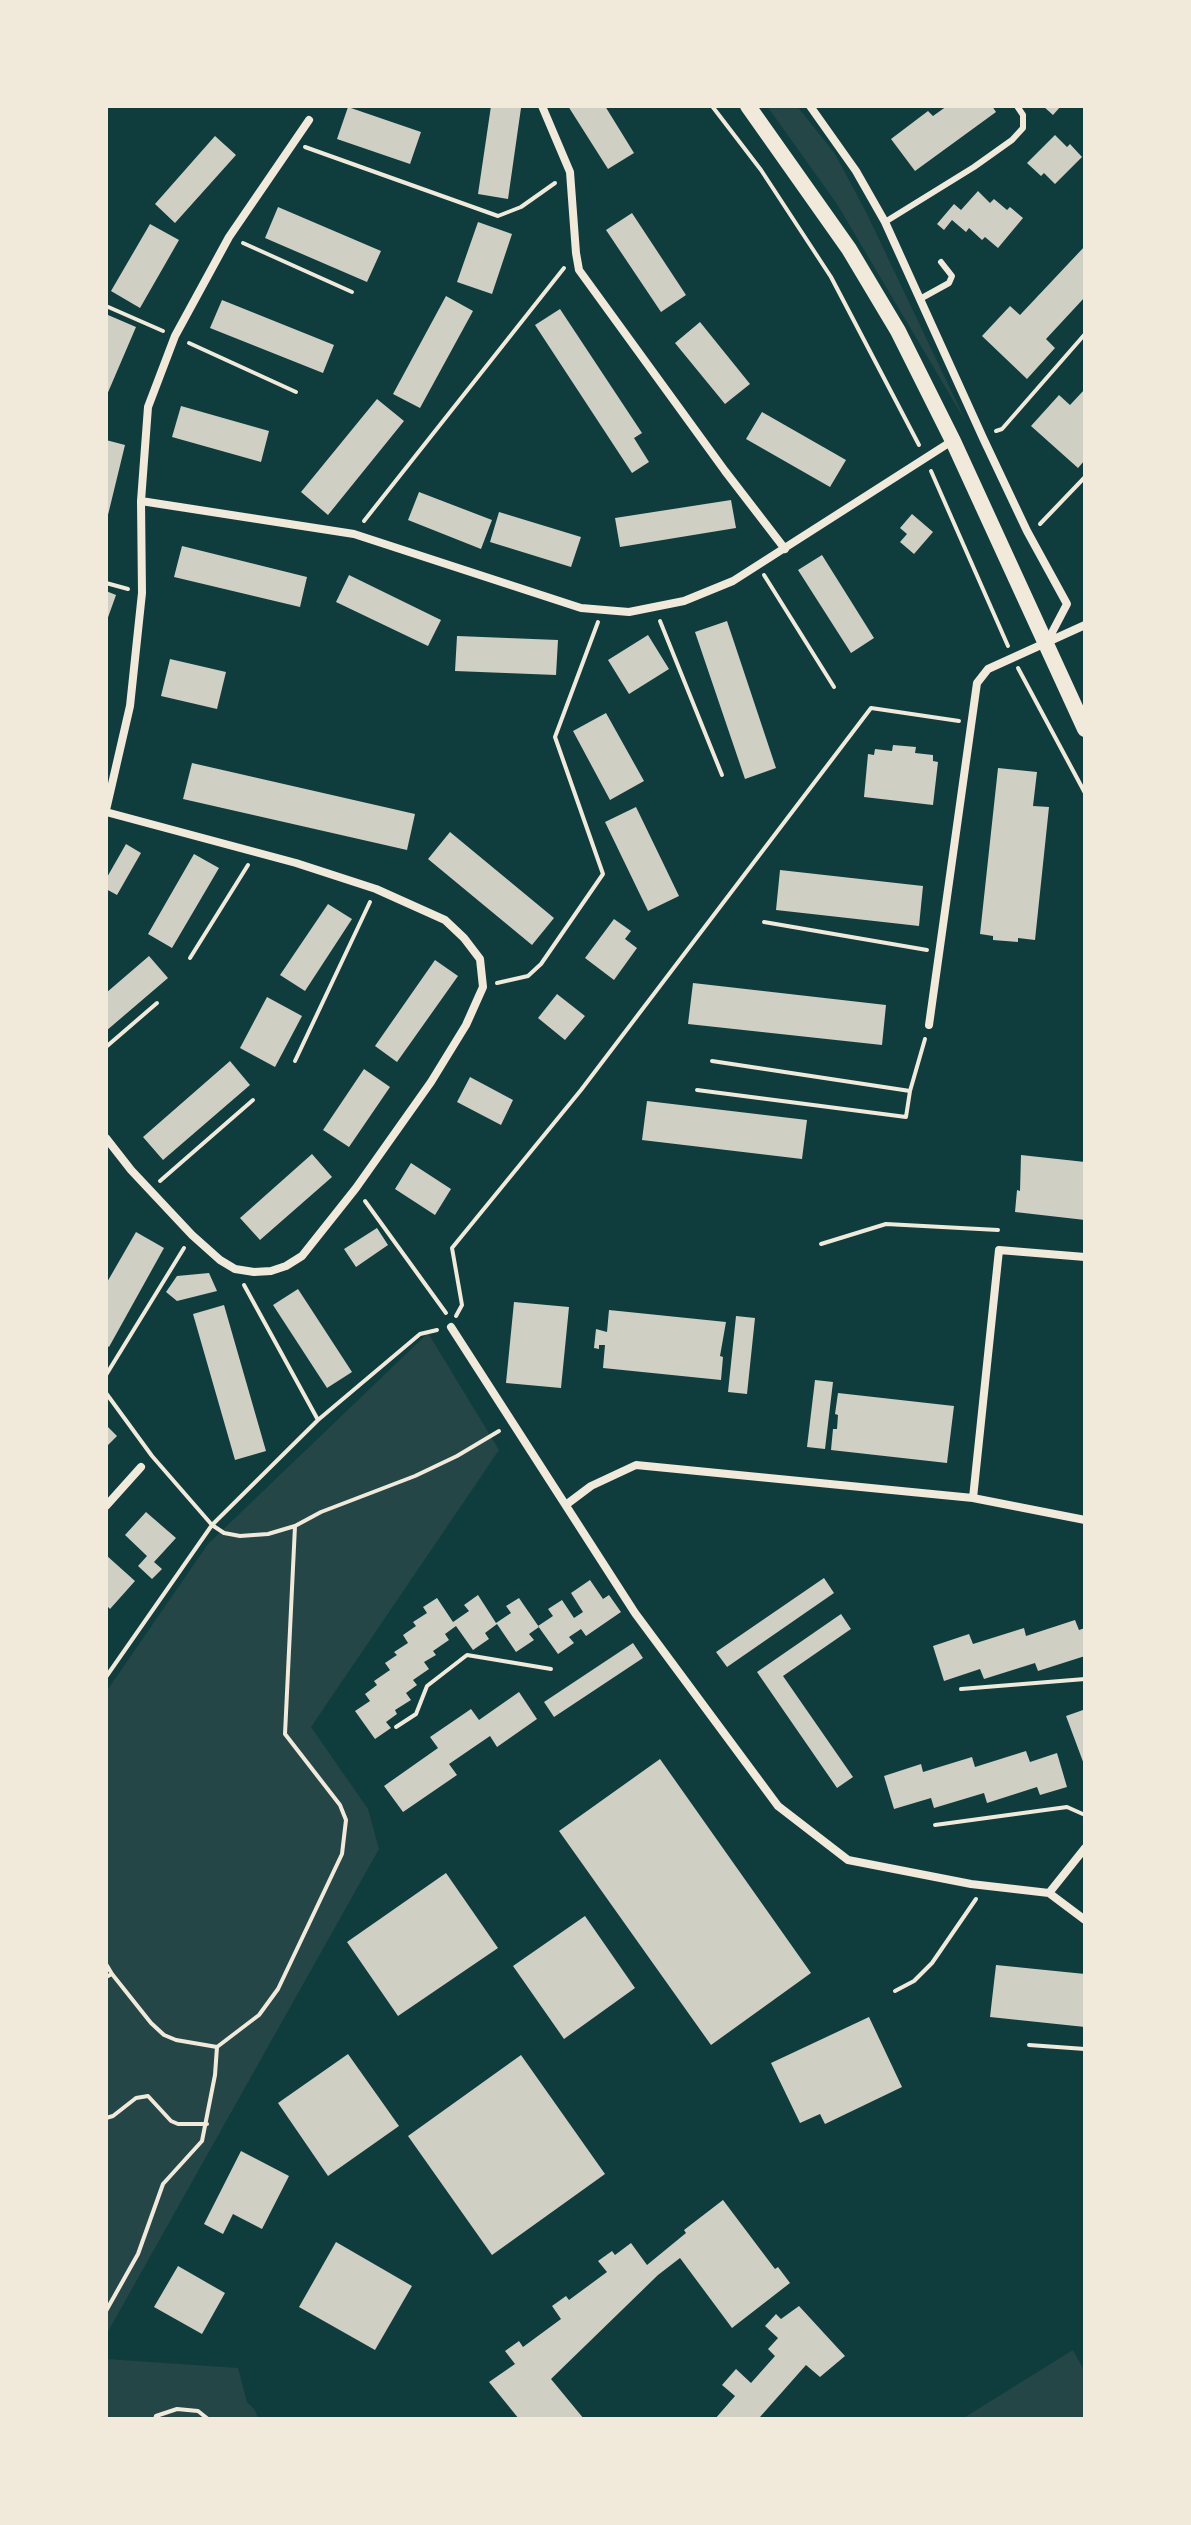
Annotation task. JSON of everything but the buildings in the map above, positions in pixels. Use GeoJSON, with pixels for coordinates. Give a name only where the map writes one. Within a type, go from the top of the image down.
{"type":"FeatureCollection","features":[{"type":"Feature","properties":{"kind":"main road"},"geometry":{"type":"LineString","coordinates":[[748,106],[849,249],[898,331],[953,441],[1085,729]]}},
{"type":"Feature","properties":{"kind":"street"},"geometry":{"type":"LineString","coordinates":[[542,106],[570,172],[579,270],[785,549]]}},
{"type":"Feature","properties":{"kind":"street"},"geometry":{"type":"LineString","coordinates":[[810,106],[856,171],[885,222],[1027,531],[1067,604],[1047,642]]}},
{"type":"Feature","properties":{"kind":"street"},"geometry":{"type":"LineString","coordinates":[[106,1138],[149,1190],[220,1260],[235,1269],[271,1271],[302,1256],[356,1188],[431,1082],[466,1025],[483,987],[480,959],[445,920],[376,889],[106,811],[130,706],[142,593],[141,501],[148,407],[175,336],[229,237],[309,120]]}},
{"type":"Feature","properties":{"kind":"street"},"geometry":{"type":"LineString","coordinates":[[141,501],[354,534],[581,608],[629,612],[710,592],[758,567],[953,441]]}},
{"type":"Feature","properties":{"kind":"street"},"geometry":{"type":"LineString","coordinates":[[929,1025],[969,722],[977,683],[981,674],[1085,625]]}},
{"type":"Feature","properties":{"kind":"street"},"geometry":{"type":"LineString","coordinates":[[973,1498],[999,1250],[1085,1257]]}},
{"type":"Feature","properties":{"kind":"street"},"geometry":{"type":"LineString","coordinates":[[451,1327],[635,1613],[778,1806],[848,1860],[983,1886],[1049,1893],[1085,1920]]}},
{"type":"Feature","properties":{"kind":"street"},"geometry":{"type":"LineString","coordinates":[[567,1504],[591,1486],[636,1465],[973,1498],[1085,1520]]}},
{"type":"Feature","properties":{"kind":"street"},"geometry":{"type":"LineString","coordinates":[[106,1506],[141,1467]]}},
{"type":"Feature","properties":{"kind":"street"},"geometry":{"type":"LineString","coordinates":[[1049,1893],[1085,1848]]}},
{"type":"Feature","properties":{"kind":"lane"},"geometry":{"type":"LineString","coordinates":[[885,222],[1012,140],[1023,128],[1023,115],[1017,106]]}},
{"type":"Feature","properties":{"kind":"lane"},"geometry":{"type":"LineString","coordinates":[[920,299],[949,283],[952,276],[941,262]]}},
{"type":"Feature","properties":{"kind":"path"},"geometry":{"type":"LineString","coordinates":[[712,106],[761,170],[831,277],[881,369],[925,458],[1013,658],[1085,793]]}},
{"type":"Feature","properties":{"kind":"path"},"geometry":{"type":"LineString","coordinates":[[293,143],[498,216],[521,207],[570,172]]}},
{"type":"Feature","properties":{"kind":"path"},"geometry":{"type":"LineString","coordinates":[[229,237],[352,292]]}},
{"type":"Feature","properties":{"kind":"path"},"geometry":{"type":"LineString","coordinates":[[354,534],[576,253]]}},
{"type":"Feature","properties":{"kind":"path"},"geometry":{"type":"LineString","coordinates":[[106,306],[296,392]]}},
{"type":"Feature","properties":{"kind":"path"},"geometry":{"type":"LineString","coordinates":[[983,438],[1002,429],[1085,334]]}},
{"type":"Feature","properties":{"kind":"path"},"geometry":{"type":"LineString","coordinates":[[1027,531],[1046,520],[1085,477]]}},
{"type":"Feature","properties":{"kind":"path"},"geometry":{"type":"LineString","coordinates":[[758,567],[834,687]]}},
{"type":"Feature","properties":{"kind":"path"},"geometry":{"type":"LineString","coordinates":[[106,583],[142,593]]}},
{"type":"Feature","properties":{"kind":"path"},"geometry":{"type":"LineString","coordinates":[[655,608],[722,775]]}},
{"type":"Feature","properties":{"kind":"path"},"geometry":{"type":"LineString","coordinates":[[483,987],[528,976],[541,964],[603,874],[555,737],[602,612]]}},
{"type":"Feature","properties":{"kind":"path"},"geometry":{"type":"LineString","coordinates":[[451,1327],[462,1305],[452,1248],[606,1058],[871,708],[969,722]]}},
{"type":"Feature","properties":{"kind":"path"},"geometry":{"type":"LineString","coordinates":[[190,958],[255,852]]}},
{"type":"Feature","properties":{"kind":"path"},"geometry":{"type":"LineString","coordinates":[[295,1061],[376,889]]}},
{"type":"Feature","properties":{"kind":"path"},"geometry":{"type":"LineString","coordinates":[[764,922],[941,952]]}},
{"type":"Feature","properties":{"kind":"path"},"geometry":{"type":"LineString","coordinates":[[106,1047],[157,1003]]}},
{"type":"Feature","properties":{"kind":"path"},"geometry":{"type":"LineString","coordinates":[[697,1090],[906,1117],[910,1091],[929,1025]]}},
{"type":"Feature","properties":{"kind":"path"},"geometry":{"type":"LineString","coordinates":[[712,1061],[910,1091]]}},
{"type":"Feature","properties":{"kind":"path"},"geometry":{"type":"LineString","coordinates":[[149,1190],[253,1100]]}},
{"type":"Feature","properties":{"kind":"path"},"geometry":{"type":"LineString","coordinates":[[356,1188],[444,1309],[451,1327]]}},
{"type":"Feature","properties":{"kind":"path"},"geometry":{"type":"LineString","coordinates":[[821,1244],[886,1224],[998,1230]]}},
{"type":"Feature","properties":{"kind":"path"},"geometry":{"type":"LineString","coordinates":[[106,1375],[192,1235]]}},
{"type":"Feature","properties":{"kind":"path"},"geometry":{"type":"LineString","coordinates":[[235,1269],[318,1420]]}},
{"type":"Feature","properties":{"kind":"path"},"geometry":{"type":"LineString","coordinates":[[106,1677],[212,1525],[318,1420],[420,1334],[451,1327]]}},
{"type":"Feature","properties":{"kind":"path"},"geometry":{"type":"LineString","coordinates":[[106,1393],[152,1456],[212,1525],[224,1533],[240,1536],[268,1534],[295,1526],[321,1512],[429,1469],[512,1423]]}},
{"type":"Feature","properties":{"kind":"path"},"geometry":{"type":"LineString","coordinates":[[106,2311],[138,2254],[163,2184],[202,2141],[217,2047],[259,2015],[278,1989],[337,1864],[345,1834],[346,1820],[340,1805],[285,1734],[295,1526]]}},
{"type":"Feature","properties":{"kind":"path"},"geometry":{"type":"LineString","coordinates":[[396,1727],[416,1714],[427,1686],[467,1655],[551,1669]]}},
{"type":"Feature","properties":{"kind":"path"},"geometry":{"type":"LineString","coordinates":[[961,1689],[1085,1679]]}},
{"type":"Feature","properties":{"kind":"path"},"geometry":{"type":"LineString","coordinates":[[935,1825],[1067,1807],[1085,1815]]}},
{"type":"Feature","properties":{"kind":"path"},"geometry":{"type":"LineString","coordinates":[[895,1991],[914,1981],[932,1963],[983,1886]]}},
{"type":"Feature","properties":{"kind":"path"},"geometry":{"type":"LineString","coordinates":[[106,1964],[109,1976],[164,2035],[217,2047]]}},
{"type":"Feature","properties":{"kind":"path"},"geometry":{"type":"LineString","coordinates":[[1029,2045],[1085,2049]]}},
{"type":"Feature","properties":{"kind":"path"},"geometry":{"type":"LineString","coordinates":[[106,2118],[136,2098],[148,2096],[171,2121],[178,2124],[207,2124]]}},
{"type":"Feature","properties":{"kind":"path"},"geometry":{"type":"LineString","coordinates":[[155,2419],[177,2409],[198,2411],[208,2419]]}},
{"type":"Feature","properties":{"kind":"shaded area"},"geometry":{"type":"Polygon","coordinates":[[[767,106],[797,106],[835,154],[867,214],[966,422],[837,204],[767,106]]]}},
{"type":"Feature","properties":{"kind":"shaded area"},"geometry":{"type":"Polygon","coordinates":[[[428,1333],[499,1450],[311,1727],[368,1809],[379,1849],[106,2335],[106,1692],[208,1544],[428,1333]]]}},
{"type":"Feature","properties":{"kind":"shaded area"},"geometry":{"type":"Polygon","coordinates":[[[1073,2350],[1085,2372],[1085,2419],[962,2419],[1073,2350]]]}},
{"type":"Feature","properties":{"kind":"shaded area"},"geometry":{"type":"Polygon","coordinates":[[[106,2359],[238,2368],[247,2402],[258,2419],[106,2419],[106,2359]]]}}]}
